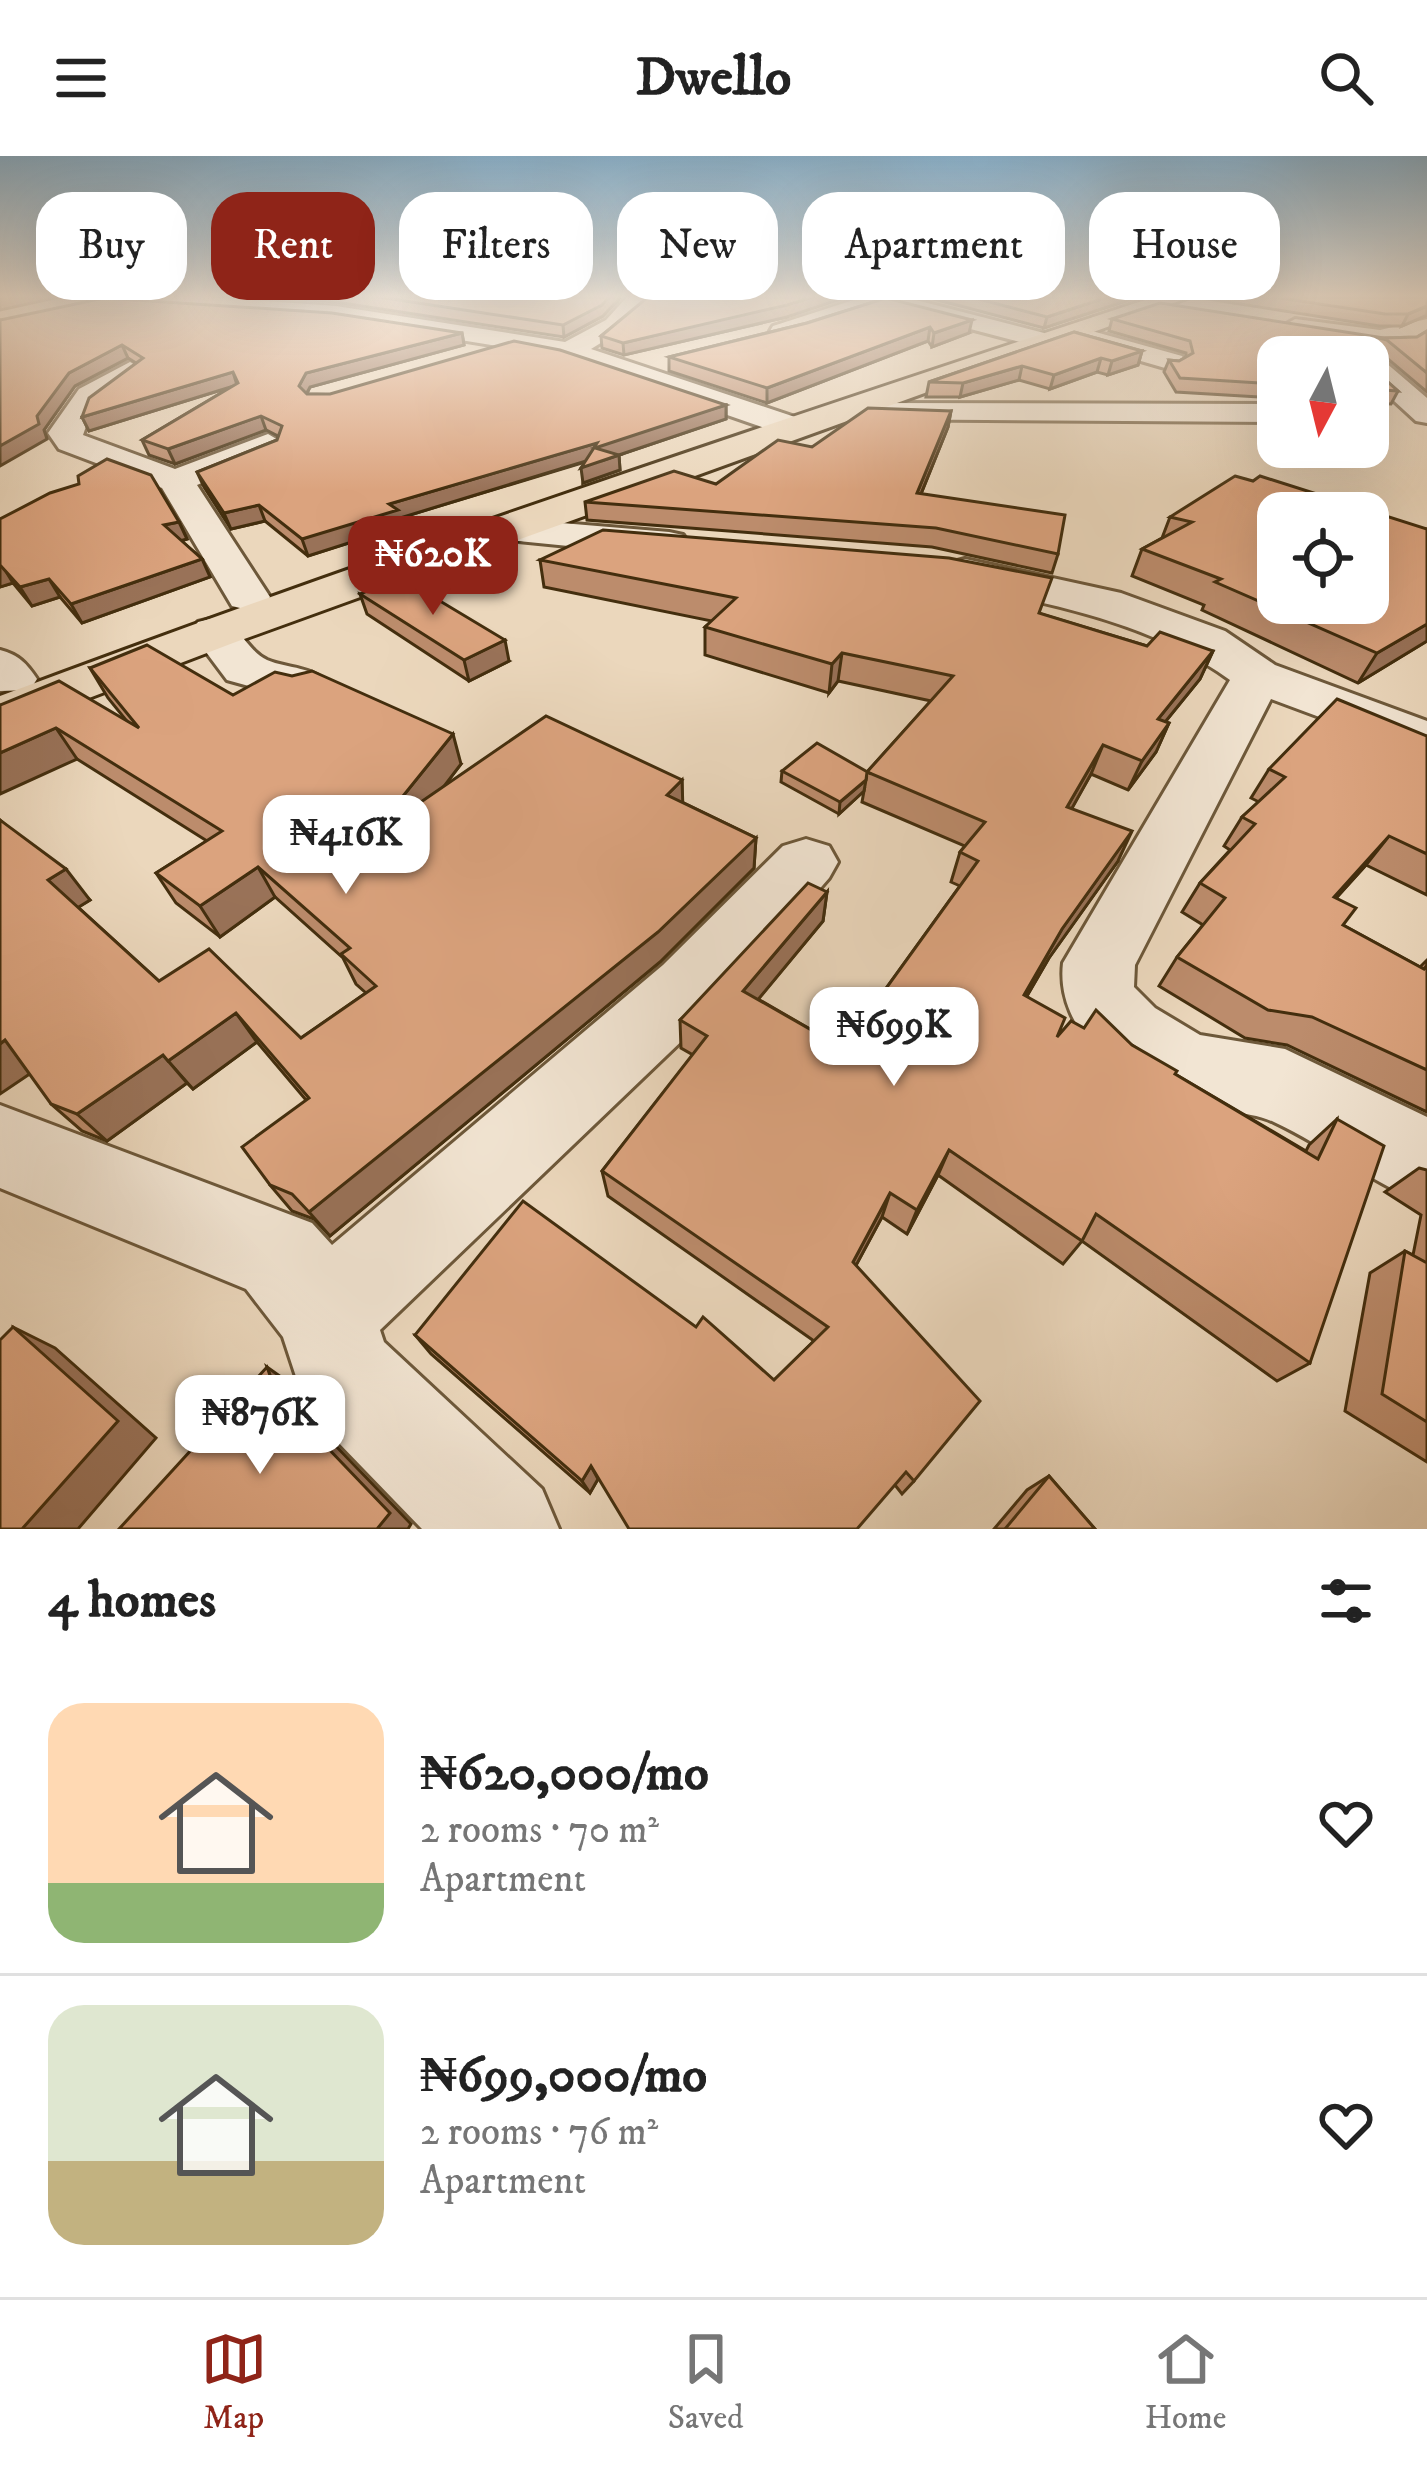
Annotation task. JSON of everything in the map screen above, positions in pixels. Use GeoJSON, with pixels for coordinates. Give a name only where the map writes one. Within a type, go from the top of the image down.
{"type":"FeatureCollection","features":[{"type":"Feature","properties":{"kind":"main road"},"geometry":{"type":"LineString","coordinates":[[232,615],[977,361]]}},
{"type":"Feature","properties":{"kind":"main road"},"geometry":{"type":"LineString","coordinates":[[3,686],[503,530],[784,424],[844,410],[983,361]]}},
{"type":"Feature","properties":{"kind":"street"},"geometry":{"type":"LineString","coordinates":[[599,361],[784,424]]}},
{"type":"Feature","properties":{"kind":"street"},"geometry":{"type":"LineString","coordinates":[[622,369],[653,361]]}},
{"type":"Feature","properties":{"kind":"street"},"geometry":{"type":"LineString","coordinates":[[1168,361],[1172,362]]}},
{"type":"Feature","properties":{"kind":"street"},"geometry":{"type":"LineString","coordinates":[[130,370],[86,397],[72,412],[64,433],[71,442],[176,481],[268,444]]}},
{"type":"Feature","properties":{"kind":"street"},"geometry":{"type":"LineString","coordinates":[[1389,376],[1427,414]]}},
{"type":"Feature","properties":{"kind":"street"},"geometry":{"type":"LineString","coordinates":[[844,410],[1257,413]]}},
{"type":"Feature","properties":{"kind":"street"},"geometry":{"type":"LineString","coordinates":[[1389,414],[1427,414]]}},
{"type":"Feature","properties":{"kind":"street"},"geometry":{"type":"LineString","coordinates":[[176,481],[232,615],[245,669],[303,686]]}},
{"type":"Feature","properties":{"kind":"street"},"geometry":{"type":"LineString","coordinates":[[503,530],[710,547]]}},
{"type":"Feature","properties":{"kind":"street"},"geometry":{"type":"LineString","coordinates":[[932,564],[1105,603],[1208,641],[1257,676],[1427,740]]}},
{"type":"Feature","properties":{"kind":"street"},"geometry":{"type":"LineString","coordinates":[[1257,676],[1099,964],[1097,987],[1103,1005],[1128,1032],[1185,1068],[1285,1086],[1427,1162]]}},
{"type":"Feature","properties":{"kind":"street"},"geometry":{"type":"LineString","coordinates":[[326,1314],[689,987],[806,862]]}},
{"type":"Feature","properties":{"kind":"street"},"geometry":{"type":"LineString","coordinates":[[0,1146],[278,1256],[326,1314],[343,1374],[502,1529]]}},
{"type":"Feature","properties":{"kind":"building"},"geometry":{"type":"Polygon","coordinates":[[[0,361],[92,361],[69,373],[37,416],[39,424],[0,446],[0,361]]]}},
{"type":"Feature","properties":{"kind":"building"},"geometry":{"type":"Polygon","coordinates":[[[139,361],[353,361],[306,373],[299,386],[307,394],[330,394],[444,361],[593,361],[726,405],[595,448],[619,455],[581,468],[597,443],[389,504],[398,510],[302,539],[259,505],[224,513],[197,472],[277,440],[282,426],[261,416],[168,449],[142,440],[238,383],[233,372],[82,417],[89,398],[139,361]]]}},
{"type":"Feature","properties":{"kind":"building"},"geometry":{"type":"Polygon","coordinates":[[[682,361],[839,361],[767,388],[682,361]]]}},
{"type":"Feature","properties":{"kind":"building"},"geometry":{"type":"Polygon","coordinates":[[[990,361],[1093,361],[1054,375],[1022,366],[963,383],[929,382],[990,361]]]}},
{"type":"Feature","properties":{"kind":"building"},"geometry":{"type":"Polygon","coordinates":[[[1170,361],[1257,361],[1257,383],[1180,378],[1170,361]]]}},
{"type":"Feature","properties":{"kind":"building"},"geometry":{"type":"Polygon","coordinates":[[[868,408],[951,411],[917,493],[1065,515],[1058,554],[936,528],[585,502],[674,471],[716,484],[778,440],[812,447],[868,408]]]}},
{"type":"Feature","properties":{"kind":"building"},"geometry":{"type":"Polygon","coordinates":[[[107,459],[151,475],[179,522],[164,525],[202,559],[71,604],[49,579],[20,587],[0,565],[0,519],[79,484],[78,476],[107,459]]]}},
{"type":"Feature","properties":{"kind":"building"},"geometry":{"type":"Polygon","coordinates":[[[1235,476],[1253,481],[1260,476],[1310,492],[1257,492],[1257,600],[1215,582],[1221,579],[1142,549],[1192,522],[1170,517],[1235,476]]]}},
{"type":"Feature","properties":{"kind":"building"},"geometry":{"type":"Polygon","coordinates":[[[1389,517],[1427,529],[1427,624],[1377,653],[1311,624],[1389,624],[1389,517]]]}},
{"type":"Feature","properties":{"kind":"building"},"geometry":{"type":"Polygon","coordinates":[[[603,530],[949,558],[1052,578],[1039,613],[1147,646],[1160,632],[1213,651],[1158,719],[1169,723],[1142,761],[1103,745],[1067,807],[1132,831],[1062,929],[1024,995],[1065,1018],[1057,1037],[1071,1021],[1084,1028],[1096,1010],[1132,1045],[1177,1071],[1175,1074],[1318,1159],[1337,1119],[1384,1146],[1310,1363],[1096,1214],[1082,1241],[949,1150],[917,1210],[890,1193],[853,1262],[980,1401],[914,1481],[906,1472],[857,1529],[629,1529],[591,1466],[582,1481],[415,1335],[523,1201],[696,1327],[703,1317],[774,1380],[828,1327],[602,1171],[707,1036],[680,1020],[808,883],[827,892],[743,991],[843,1048],[978,861],[960,852],[985,822],[867,772],[953,676],[842,653],[832,664],[705,627],[736,598],[540,560],[603,530]]]}},
{"type":"Feature","properties":{"kind":"building"},"geometry":{"type":"Polygon","coordinates":[[[400,577],[505,640],[464,660],[360,594],[400,577]]]}},
{"type":"Feature","properties":{"kind":"building"},"geometry":{"type":"Polygon","coordinates":[[[147,645],[233,695],[275,672],[292,676],[312,671],[453,734],[370,837],[546,716],[682,780],[667,795],[756,838],[658,932],[309,1212],[292,1194],[270,1185],[242,1147],[309,1098],[236,1013],[168,1061],[163,1055],[77,1114],[51,1104],[5,1040],[0,1044],[0,820],[66,869],[48,880],[159,981],[209,949],[301,1038],[376,986],[341,954],[350,948],[258,867],[200,906],[156,873],[222,831],[56,728],[0,753],[0,705],[59,681],[139,728],[90,668],[147,645]]]}},
{"type":"Feature","properties":{"kind":"building"},"geometry":{"type":"Polygon","coordinates":[[[1337,699],[1427,736],[1427,854],[1389,836],[1334,897],[1356,908],[1343,925],[1424,969],[1427,965],[1427,1070],[1312,1017],[1268,1010],[1177,957],[1225,898],[1200,883],[1255,824],[1242,817],[1285,777],[1269,769],[1337,699]]]}},
{"type":"Feature","properties":{"kind":"building"},"geometry":{"type":"Polygon","coordinates":[[[817,743],[871,774],[867,772],[866,780],[840,802],[782,771],[817,743]]]}},
{"type":"Feature","properties":{"kind":"building"},"geometry":{"type":"Polygon","coordinates":[[[1405,1251],[1427,1263],[1427,1422],[1382,1394],[1405,1251]]]}},
{"type":"Feature","properties":{"kind":"building"},"geometry":{"type":"Polygon","coordinates":[[[13,1327],[118,1421],[22,1529],[0,1529],[0,1340],[13,1327]]]}},
{"type":"Feature","properties":{"kind":"building"},"geometry":{"type":"Polygon","coordinates":[[[267,1367],[277,1395],[390,1513],[377,1529],[119,1529],[267,1367]]]}},
{"type":"Feature","properties":{"kind":"building"},"geometry":{"type":"Polygon","coordinates":[[[1049,1476],[1095,1529],[1005,1529],[1049,1476]]]}}]}
